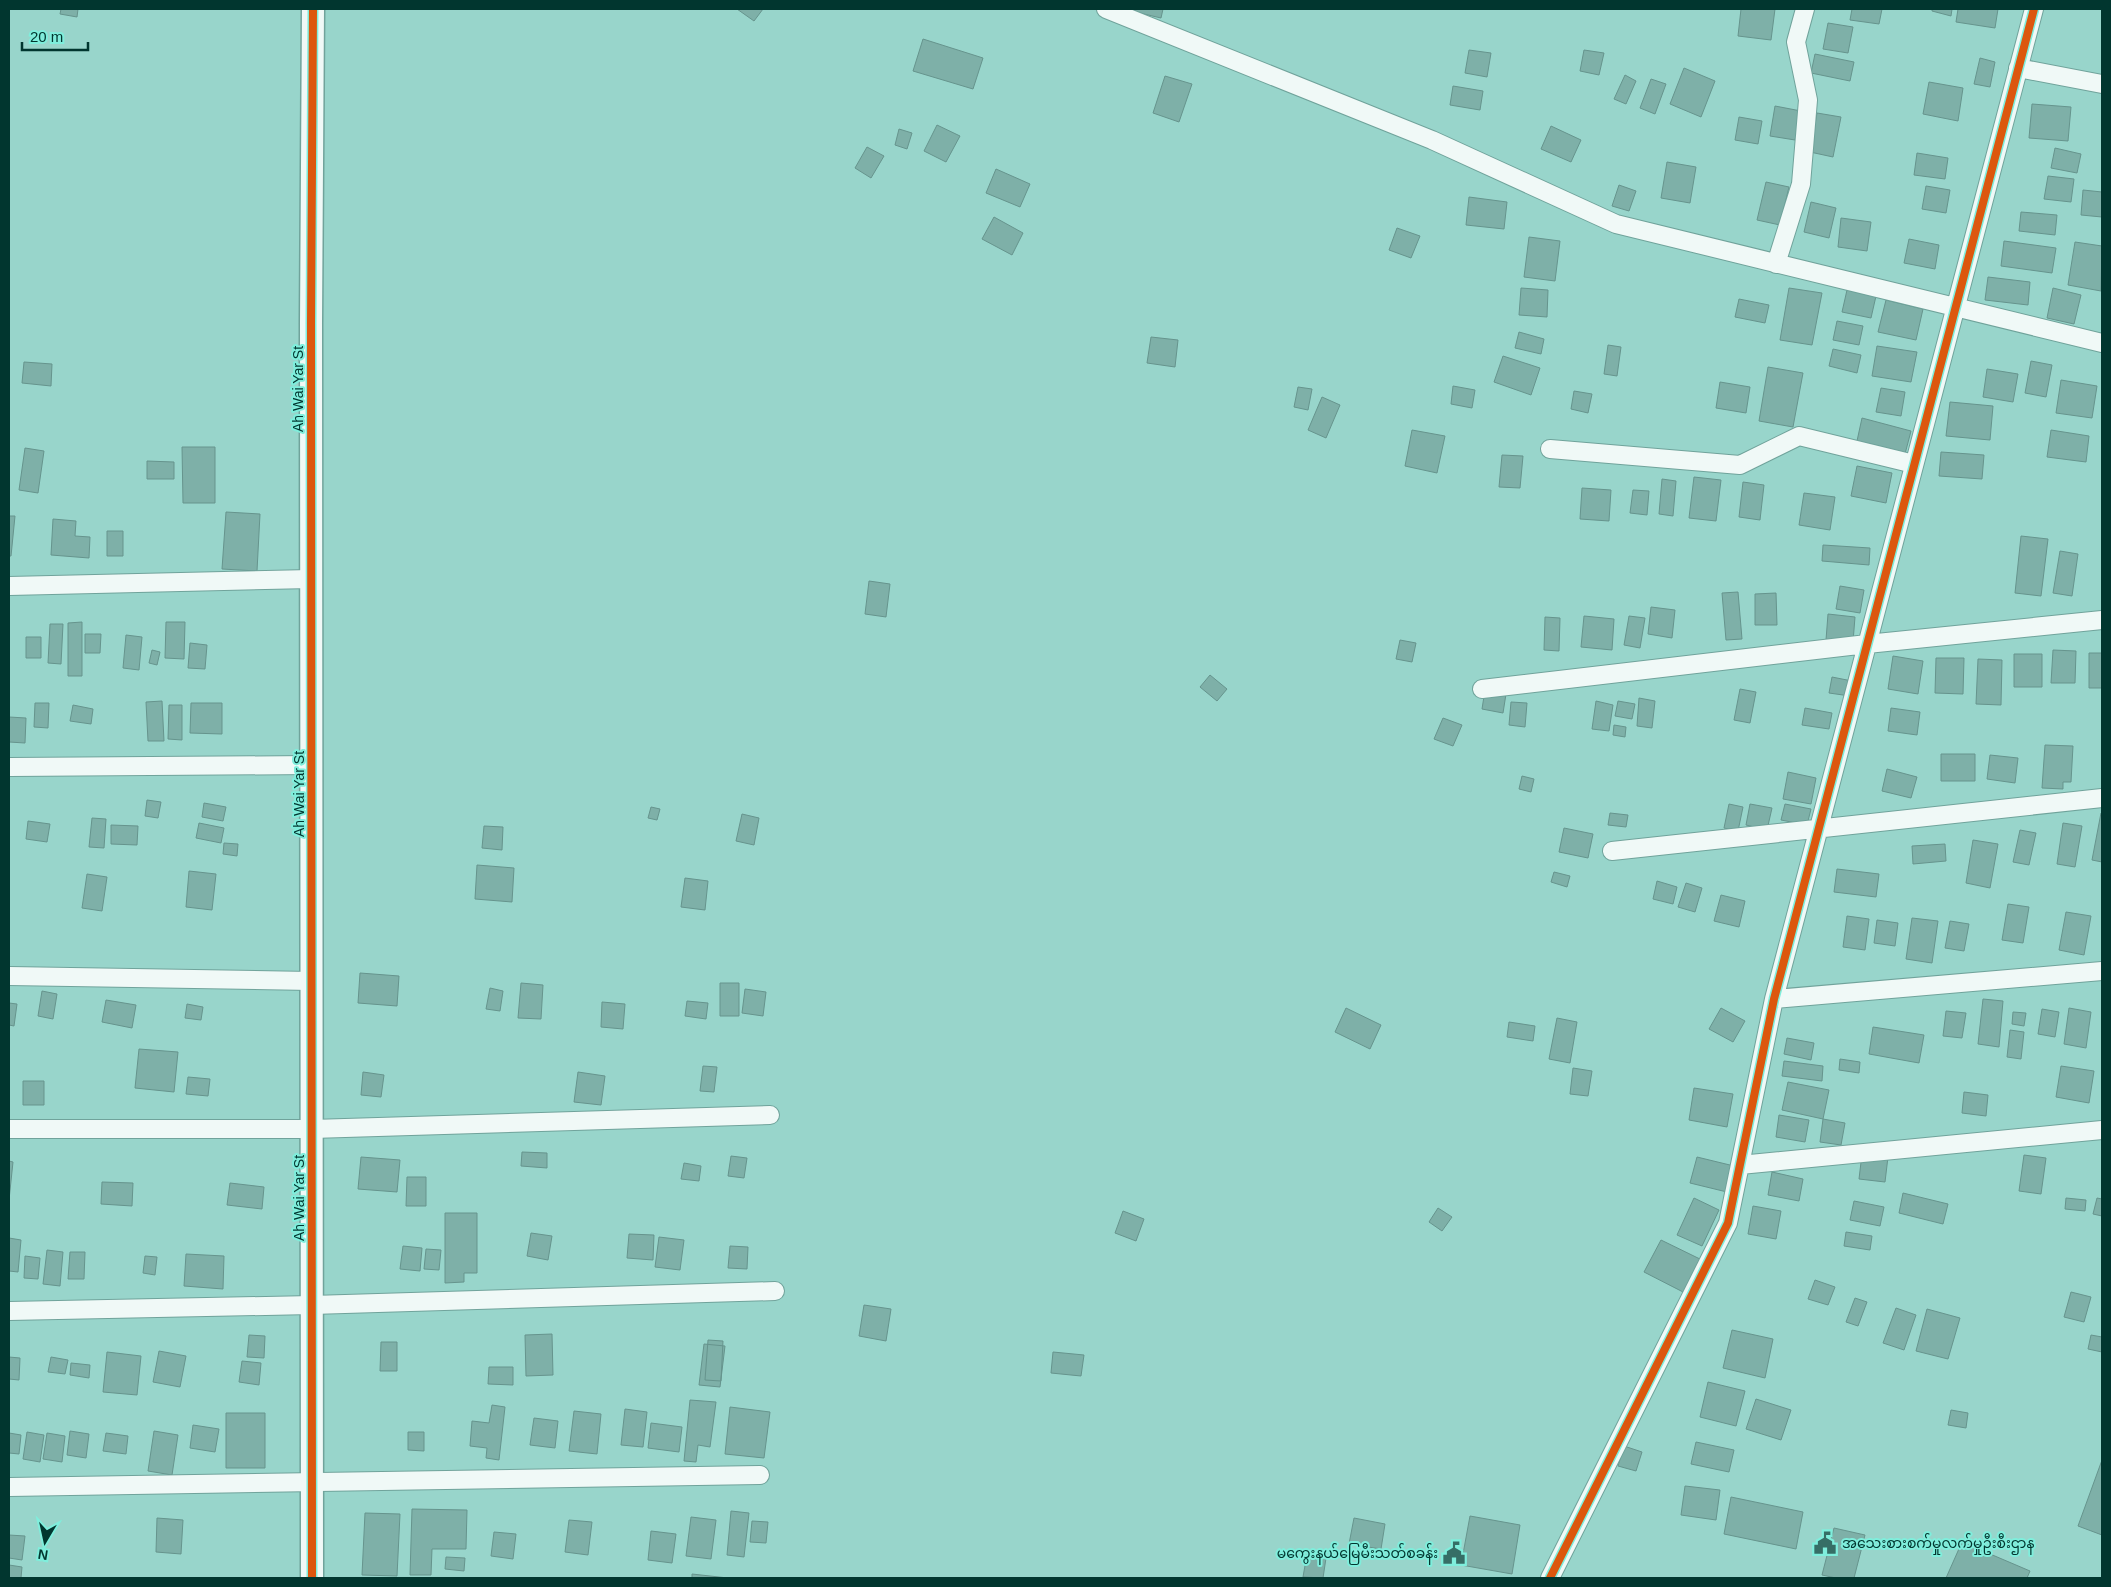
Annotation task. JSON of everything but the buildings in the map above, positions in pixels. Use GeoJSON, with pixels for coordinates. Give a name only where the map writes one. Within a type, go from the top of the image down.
{"type":"FeatureCollection","features":[{"type":"Feature","properties":{"kind":"street","name":"Ah Wai Yar St"},"geometry":{"type":"LineString","coordinates":[[312,1578],[311,579],[313,9]]}},
{"type":"Feature","properties":{"kind":"street"},"geometry":{"type":"LineString","coordinates":[[1106,9],[1432,140],[1616,224],[2102,343]]}},
{"type":"Feature","properties":{"kind":"street"},"geometry":{"type":"LineString","coordinates":[[1776,264],[1801,184],[1808,100],[1796,42],[1806,9]]}},
{"type":"Feature","properties":{"kind":"street"},"geometry":{"type":"LineString","coordinates":[[1550,1578],[1728,1223],[1774,999],[2034,9]]}},
{"type":"Feature","properties":{"kind":"street"},"geometry":{"type":"LineString","coordinates":[[2018,68],[2102,84]]}},
{"type":"Feature","properties":{"kind":"street"},"geometry":{"type":"LineString","coordinates":[[1550,449],[1740,465],[1799,436],[1914,464]]}},
{"type":"Feature","properties":{"kind":"street"},"geometry":{"type":"LineString","coordinates":[[9,586],[311,579]]}},
{"type":"Feature","properties":{"kind":"street"},"geometry":{"type":"LineString","coordinates":[[1482,689],[1867,644],[2102,620]]}},
{"type":"Feature","properties":{"kind":"street"},"geometry":{"type":"LineString","coordinates":[[9,767],[311,765]]}},
{"type":"Feature","properties":{"kind":"street"},"geometry":{"type":"LineString","coordinates":[[1612,851],[2102,798]]}},
{"type":"Feature","properties":{"kind":"street"},"geometry":{"type":"LineString","coordinates":[[1774,999],[2102,971]]}},
{"type":"Feature","properties":{"kind":"street"},"geometry":{"type":"LineString","coordinates":[[9,976],[311,981]]}},
{"type":"Feature","properties":{"kind":"street"},"geometry":{"type":"LineString","coordinates":[[9,1129],[312,1129],[770,1115]]}},
{"type":"Feature","properties":{"kind":"street"},"geometry":{"type":"LineString","coordinates":[[1740,1165],[2102,1130]]}},
{"type":"Feature","properties":{"kind":"street"},"geometry":{"type":"LineString","coordinates":[[9,1311],[312,1305],[776,1291]]}},
{"type":"Feature","properties":{"kind":"street"},"geometry":{"type":"LineString","coordinates":[[9,1487],[760,1476]]}},
{"type":"Feature","properties":{"kind":"cycle path"},"geometry":{"type":"LineString","coordinates":[[312,1578],[311,324],[313,9]]}},
{"type":"Feature","properties":{"kind":"cycle path"},"geometry":{"type":"LineString","coordinates":[[1550,1578],[1728,1223],[1774,999],[2034,9]]}},
{"type":"Feature","properties":{"kind":"place","name":"အသေးစားစက်မှုလက်မှုဦးစီးဌာန"},"geometry":{"type":"Point","coordinates":[1825,1543]}},
{"type":"Feature","properties":{"kind":"place","name":"မကွေးနယ်မြေမီးသတ်စခန်း"},"geometry":{"type":"Point","coordinates":[1454,1553]}}]}
